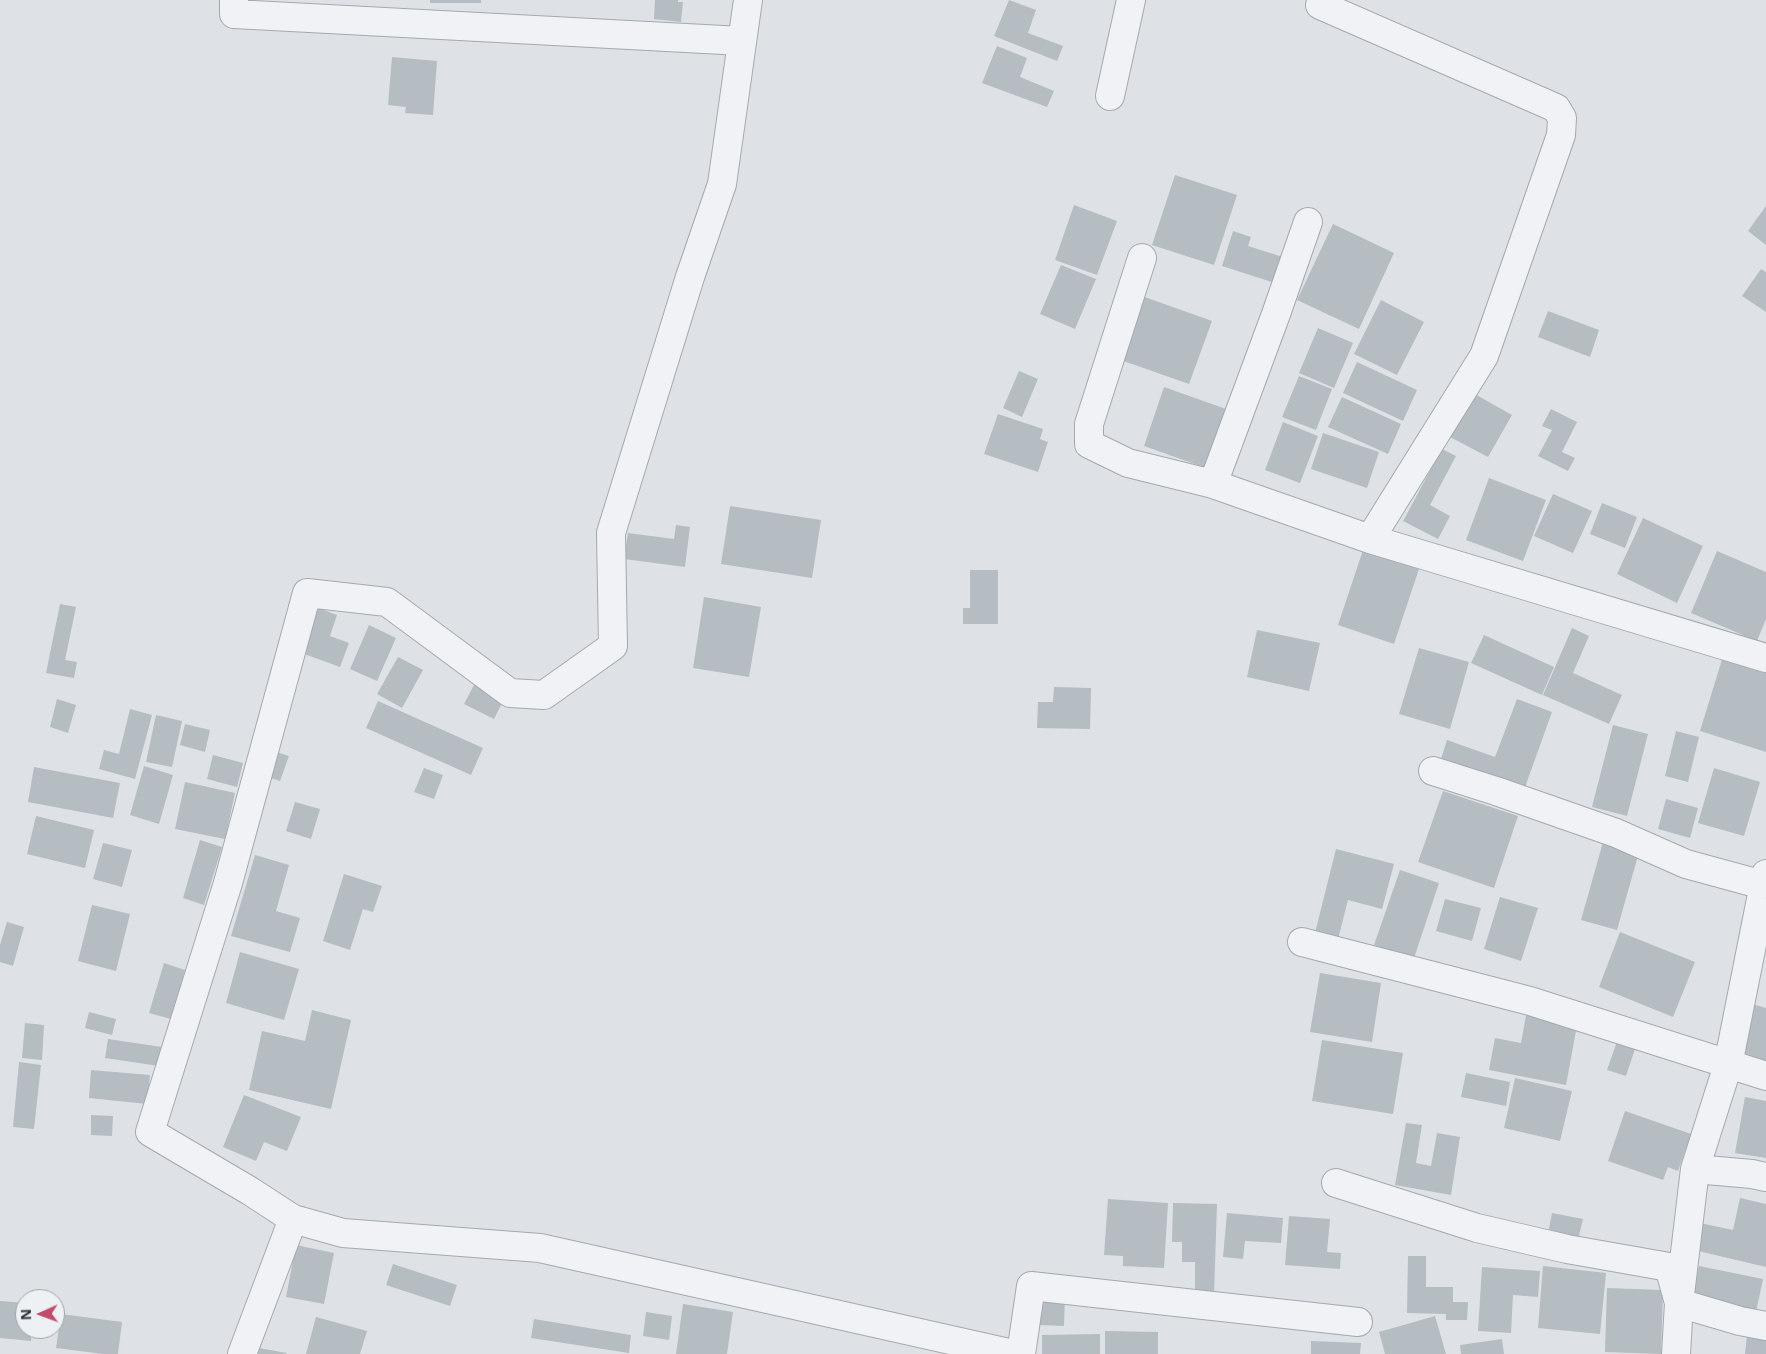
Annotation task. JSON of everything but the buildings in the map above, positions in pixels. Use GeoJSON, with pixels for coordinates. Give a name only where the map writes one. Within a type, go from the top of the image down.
{"type":"FeatureCollection","features":[{"type":"Feature","properties":{"kind":"street"},"geometry":{"type":"LineString","coordinates":[[234,0],[234,14],[742,41]]}},
{"type":"Feature","properties":{"kind":"street"},"geometry":{"type":"LineString","coordinates":[[748,0],[722,184],[690,277],[612,533],[613,646],[544,695],[510,693],[387,602],[307,593],[228,883],[150,1132],[250,1191],[293,1220],[343,1233],[540,1248],[1013,1354]]}},
{"type":"Feature","properties":{"kind":"street"},"geometry":{"type":"LineString","coordinates":[[1110,96],[1130,0]]}},
{"type":"Feature","properties":{"kind":"street"},"geometry":{"type":"LineString","coordinates":[[1320,5],[1556,108],[1562,118],[1561,135],[1484,356],[1370,539]]}},
{"type":"Feature","properties":{"kind":"street"},"geometry":{"type":"LineString","coordinates":[[1213,484],[1308,222]]}},
{"type":"Feature","properties":{"kind":"street"},"geometry":{"type":"LineString","coordinates":[[1142,258],[1089,424],[1089,444],[1128,463],[1213,484],[1370,539],[1766,658]]}},
{"type":"Feature","properties":{"kind":"street"},"geometry":{"type":"LineString","coordinates":[[1433,771],[1616,833],[1686,864],[1764,880],[1728,1065],[1695,1169],[1679,1303],[1676,1354]]}},
{"type":"Feature","properties":{"kind":"street"},"geometry":{"type":"LineString","coordinates":[[1302,942],[1530,1001],[1766,1076]]}},
{"type":"Feature","properties":{"kind":"street"},"geometry":{"type":"LineString","coordinates":[[1695,1169],[1766,1177]]}},
{"type":"Feature","properties":{"kind":"street"},"geometry":{"type":"LineString","coordinates":[[1336,1183],[1477,1228],[1567,1249],[1669,1268],[1679,1303]]}},
{"type":"Feature","properties":{"kind":"street"},"geometry":{"type":"LineString","coordinates":[[242,1354],[293,1220]]}},
{"type":"Feature","properties":{"kind":"street"},"geometry":{"type":"LineString","coordinates":[[1021,1354],[1032,1286],[1358,1322]]}},
{"type":"Feature","properties":{"kind":"street"},"geometry":{"type":"LineString","coordinates":[[1679,1303],[1740,1321],[1766,1326]]}}]}
